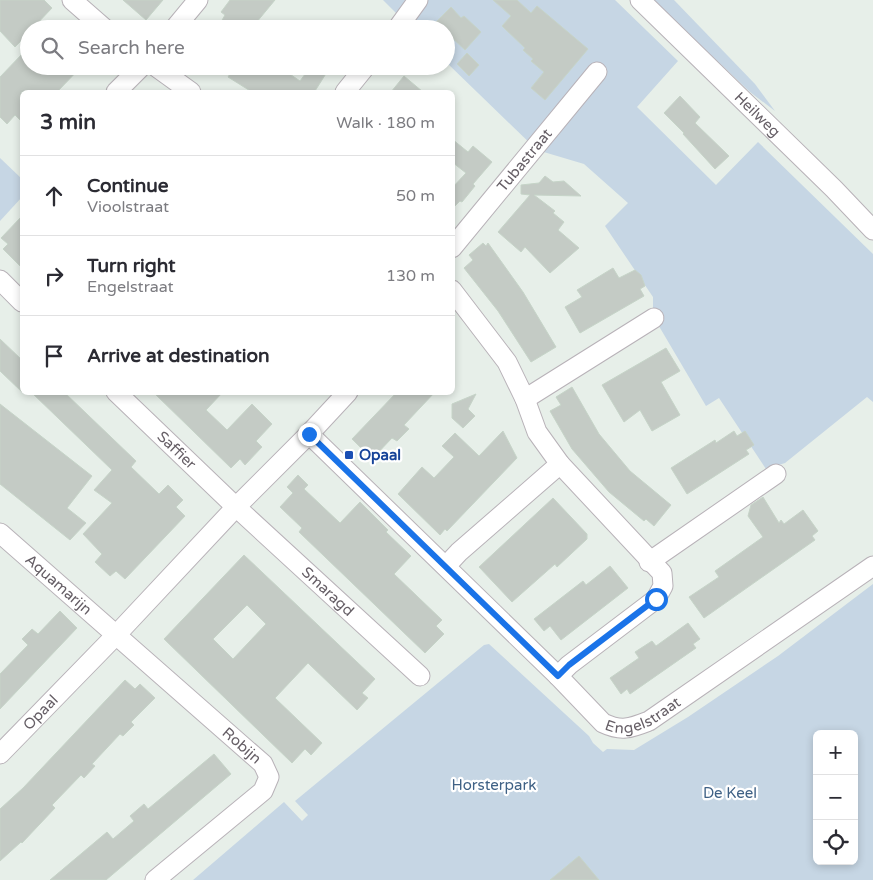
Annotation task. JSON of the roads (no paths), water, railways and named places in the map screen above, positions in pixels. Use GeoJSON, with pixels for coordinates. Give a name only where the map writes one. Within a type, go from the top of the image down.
{"type":"FeatureCollection","features":[{"type":"Feature","properties":{"kind":"street"},"geometry":{"type":"LineString","coordinates":[[72,0],[95,20]]}},
{"type":"Feature","properties":{"kind":"street"},"geometry":{"type":"LineString","coordinates":[[181,20],[198,0]]}},
{"type":"Feature","properties":{"kind":"street"},"geometry":{"type":"LineString","coordinates":[[404,20],[418,0]]}},
{"type":"Feature","properties":{"kind":"street","name":"Heilweg"},"geometry":{"type":"LineString","coordinates":[[640,0],[834,189],[873,230]]}},
{"type":"Feature","properties":{"kind":"street","name":"Tubastraat"},"geometry":{"type":"LineString","coordinates":[[455,244],[598,72]]}},
{"type":"Feature","properties":{"kind":"street"},"geometry":{"type":"LineString","coordinates":[[118,90],[133,75]]}},
{"type":"Feature","properties":{"kind":"street"},"geometry":{"type":"LineString","coordinates":[[167,75],[188,90]]}},
{"type":"Feature","properties":{"kind":"street"},"geometry":{"type":"LineString","coordinates":[[347,90],[359,75]]}},
{"type":"Feature","properties":{"kind":"street"},"geometry":{"type":"LineString","coordinates":[[0,280],[20,300]]}},
{"type":"Feature","properties":{"kind":"street"},"geometry":{"type":"LineString","coordinates":[[455,294],[507,362],[525,399],[537,432],[560,464],[649,562],[662,573],[663,586],[656,599],[564,670]]}},
{"type":"Feature","properties":{"kind":"street"},"geometry":{"type":"LineString","coordinates":[[525,399],[654,318]]}},
{"type":"Feature","properties":{"kind":"street","name":"Saffier"},"geometry":{"type":"LineString","coordinates":[[119,395],[236,508]]}},
{"type":"Feature","properties":{"kind":"street","name":"Opaal"},"geometry":{"type":"LineString","coordinates":[[0,754],[345,395]]}},
{"type":"Feature","properties":{"kind":"street","name":"Engelstraat"},"geometry":{"type":"LineString","coordinates":[[309,434],[446,566],[564,670],[603,723],[612,728],[627,729],[649,721],[873,566]]}},
{"type":"Feature","properties":{"kind":"street"},"geometry":{"type":"LineString","coordinates":[[446,566],[459,552],[560,464]]}},
{"type":"Feature","properties":{"kind":"street"},"geometry":{"type":"LineString","coordinates":[[649,562],[776,474]]}},
{"type":"Feature","properties":{"kind":"street","name":"Smaragd"},"geometry":{"type":"LineString","coordinates":[[236,508],[420,676]]}},
{"type":"Feature","properties":{"kind":"street","name":"Aquamarijn"},"geometry":{"type":"LineString","coordinates":[[0,533],[117,634]]}},
{"type":"Feature","properties":{"kind":"street","name":"Robijn"},"geometry":{"type":"LineString","coordinates":[[117,634],[263,764],[270,777],[263,791],[155,880]]}},
{"type":"Feature","properties":{"kind":"place","name":"Opaal"},"geometry":{"type":"Point","coordinates":[349,455]}},
{"type":"Feature","properties":{"kind":"park label","name":"Horsterpark"},"geometry":{"type":"Point","coordinates":[494,785]}},
{"type":"Feature","properties":{"kind":"park label","name":"De Keel"},"geometry":{"type":"Point","coordinates":[730,793]}}]}
